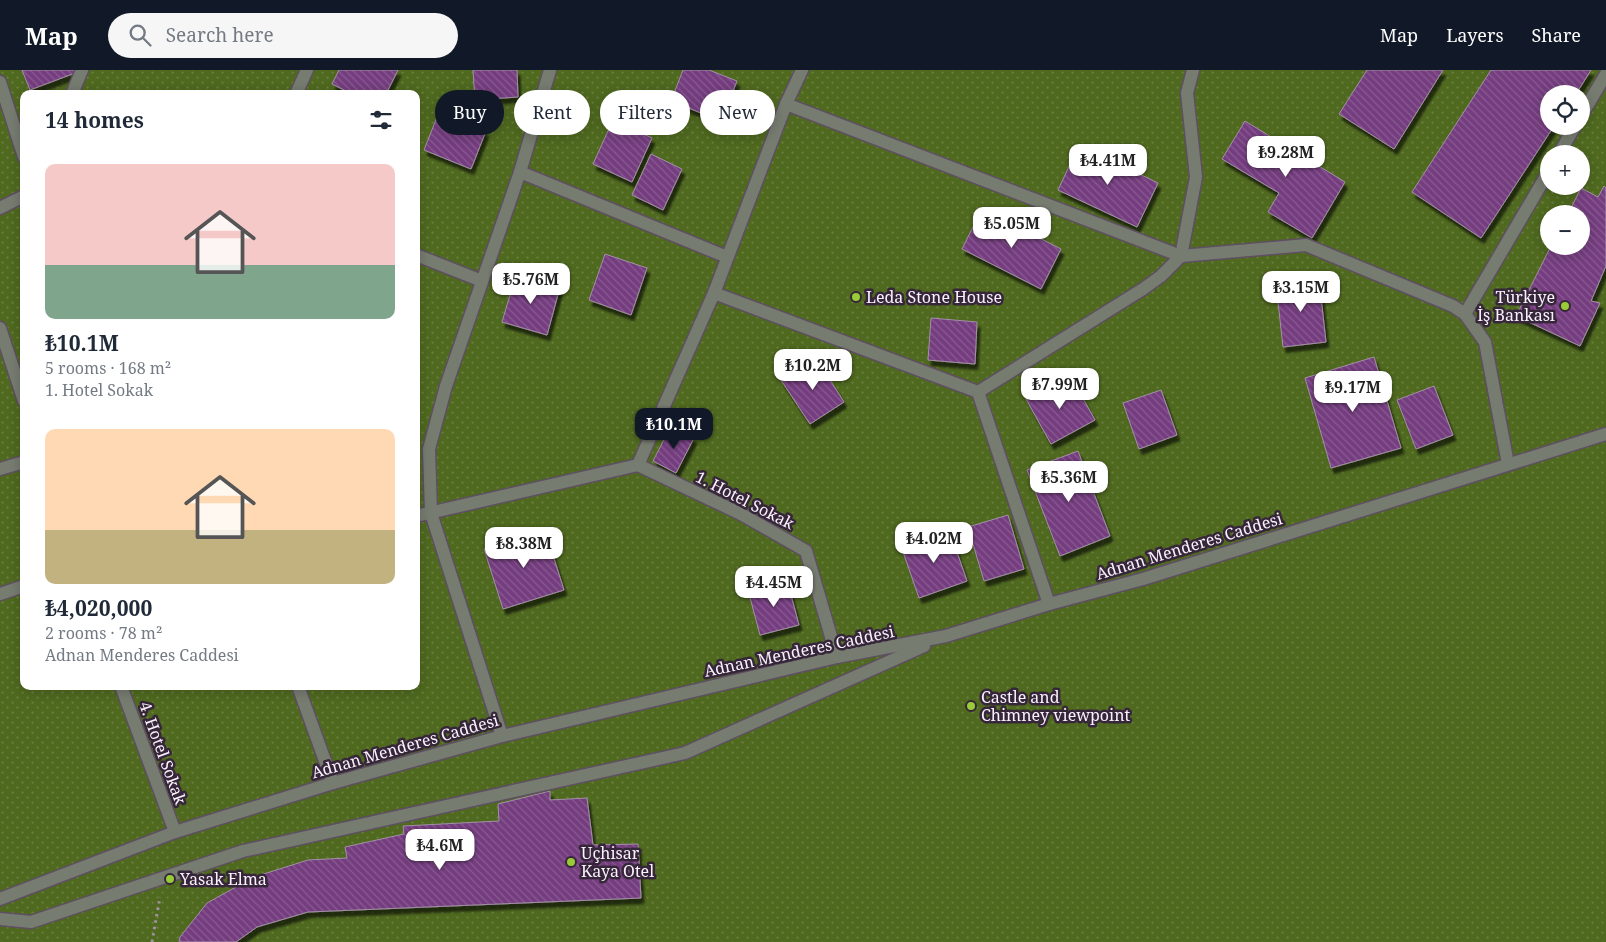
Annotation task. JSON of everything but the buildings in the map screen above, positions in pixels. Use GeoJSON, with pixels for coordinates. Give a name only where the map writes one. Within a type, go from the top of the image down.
{"type":"FeatureCollection","features":[{"type":"Feature","properties":{"kind":"street"},"geometry":{"type":"LineString","coordinates":[[74,90],[82,70]]}},
{"type":"Feature","properties":{"kind":"street"},"geometry":{"type":"LineString","coordinates":[[298,90],[307,70]]}},
{"type":"Feature","properties":{"kind":"street"},"geometry":{"type":"LineString","coordinates":[[502,736],[431,513],[429,448],[446,386],[520,172],[550,70]]}},
{"type":"Feature","properties":{"kind":"street"},"geometry":{"type":"LineString","coordinates":[[420,515],[638,465],[714,293],[786,104],[802,70]]}},
{"type":"Feature","properties":{"kind":"street"},"geometry":{"type":"LineString","coordinates":[[978,392],[1143,289],[1162,276],[1181,256],[1196,177],[1187,93],[1193,70]]}},
{"type":"Feature","properties":{"kind":"street"},"geometry":{"type":"LineString","coordinates":[[1590,101],[1606,74]]}},
{"type":"Feature","properties":{"kind":"street"},"geometry":{"type":"LineString","coordinates":[[0,82],[20,144]]}},
{"type":"Feature","properties":{"kind":"street"},"geometry":{"type":"LineString","coordinates":[[786,104],[1181,256],[1306,245],[1453,306],[1465,314],[1485,342],[1508,464]]}},
{"type":"Feature","properties":{"kind":"street"},"geometry":{"type":"LineString","coordinates":[[520,172],[727,257]]}},
{"type":"Feature","properties":{"kind":"street"},"geometry":{"type":"LineString","coordinates":[[1465,314],[1540,186]]}},
{"type":"Feature","properties":{"kind":"street"},"geometry":{"type":"LineString","coordinates":[[0,208],[20,198]]}},
{"type":"Feature","properties":{"kind":"street"},"geometry":{"type":"LineString","coordinates":[[420,257],[482,281]]}},
{"type":"Feature","properties":{"kind":"street"},"geometry":{"type":"LineString","coordinates":[[714,293],[978,392]]}},
{"type":"Feature","properties":{"kind":"street"},"geometry":{"type":"LineString","coordinates":[[0,328],[20,388]]}},
{"type":"Feature","properties":{"kind":"street"},"geometry":{"type":"LineString","coordinates":[[978,392],[1049,604]]}},
{"type":"Feature","properties":{"kind":"street","name":"Adnan Menderes Caddesi"},"geometry":{"type":"LineString","coordinates":[[0,900],[175,832],[333,783],[502,736],[838,657],[946,636],[1049,604],[1143,579],[1606,434]]}},
{"type":"Feature","properties":{"kind":"street"},"geometry":{"type":"LineString","coordinates":[[0,469],[20,463]]}},
{"type":"Feature","properties":{"kind":"street","name":"1. Hotel Sokak"},"geometry":{"type":"LineString","coordinates":[[638,465],[741,514],[806,551],[838,657]]}},
{"type":"Feature","properties":{"kind":"street"},"geometry":{"type":"LineString","coordinates":[[0,594],[20,587]]}},
{"type":"Feature","properties":{"kind":"street"},"geometry":{"type":"LineString","coordinates":[[0,920],[31,922],[243,852],[685,753],[946,636]]}},
{"type":"Feature","properties":{"kind":"street","name":"4. Hotel Sokak"},"geometry":{"type":"LineString","coordinates":[[122,690],[175,832]]}},
{"type":"Feature","properties":{"kind":"street"},"geometry":{"type":"LineString","coordinates":[[299,690],[333,783]]}},
{"type":"Feature","properties":{"kind":"path"},"geometry":{"type":"LineString","coordinates":[[152,942],[161,898],[156,880]]}},
{"type":"Feature","properties":{"kind":"green space"},"geometry":{"type":"Polygon","coordinates":[[[0,70],[1606,70],[1606,942],[0,942],[0,70]]]}},
{"type":"Feature","properties":{"kind":"place","name":"Leda Stone House"},"geometry":{"type":"Point","coordinates":[856,297]}},
{"type":"Feature","properties":{"kind":"place","name":"Türkiye İş Bankası"},"geometry":{"type":"Point","coordinates":[1565,306]}},
{"type":"Feature","properties":{"kind":"place","name":"Castle and Chimney viewpoint"},"geometry":{"type":"Point","coordinates":[971,706]}},
{"type":"Feature","properties":{"kind":"place","name":"Uçhisar Kaya Otel"},"geometry":{"type":"Point","coordinates":[571,862]}},
{"type":"Feature","properties":{"kind":"place","name":"Yasak Elma"},"geometry":{"type":"Point","coordinates":[170,879]}}]}
